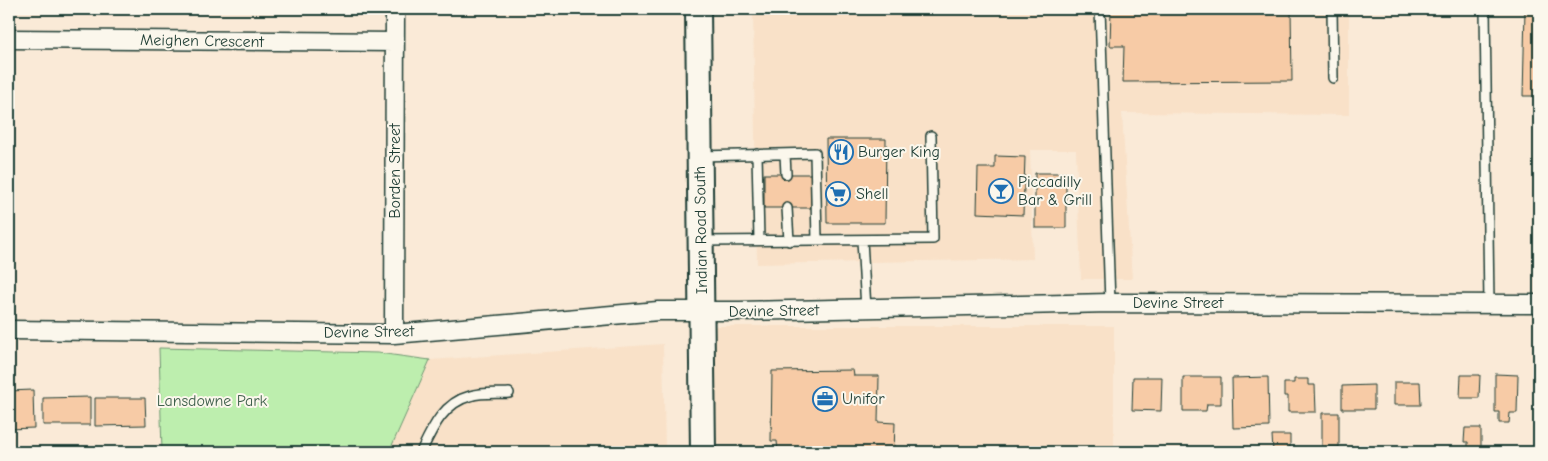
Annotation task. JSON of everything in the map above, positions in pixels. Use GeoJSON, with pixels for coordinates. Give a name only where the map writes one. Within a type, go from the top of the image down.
{"type":"FeatureCollection","features":[{"type":"Feature","properties":{"kind":"main road","name":"Indian Road South"},"geometry":{"type":"LineString","coordinates":[[698,9],[704,452]]}},
{"type":"Feature","properties":{"kind":"street","name":"Borden Street"},"geometry":{"type":"LineString","coordinates":[[394,334],[395,9]]}},
{"type":"Feature","properties":{"kind":"street","name":"Meighen Crescent"},"geometry":{"type":"LineString","coordinates":[[9,39],[395,42]]}},
{"type":"Feature","properties":{"kind":"street","name":"Devine Street"},"geometry":{"type":"LineString","coordinates":[[9,330],[394,334],[658,311],[866,309],[1110,303],[1539,304]]}},
{"type":"Feature","properties":{"kind":"lane"},"geometry":{"type":"LineString","coordinates":[[1100,9],[1110,303]]}},
{"type":"Feature","properties":{"kind":"lane"},"geometry":{"type":"LineString","coordinates":[[1332,9],[1334,78]]}},
{"type":"Feature","properties":{"kind":"lane"},"geometry":{"type":"LineString","coordinates":[[1484,9],[1489,305]]}},
{"type":"Feature","properties":{"kind":"lane"},"geometry":{"type":"LineString","coordinates":[[702,241],[933,239],[931,136]]}},
{"type":"Feature","properties":{"kind":"lane"},"geometry":{"type":"LineString","coordinates":[[700,156],[815,153],[817,240]]}},
{"type":"Feature","properties":{"kind":"lane"},"geometry":{"type":"LineString","coordinates":[[757,154],[759,240]]}},
{"type":"Feature","properties":{"kind":"lane"},"geometry":{"type":"LineString","coordinates":[[785,154],[786,174]]}},
{"type":"Feature","properties":{"kind":"lane"},"geometry":{"type":"LineString","coordinates":[[787,208],[790,241]]}},
{"type":"Feature","properties":{"kind":"lane"},"geometry":{"type":"LineString","coordinates":[[862,240],[866,309]]}},
{"type":"Feature","properties":{"kind":"lane"},"geometry":{"type":"LineString","coordinates":[[422,452],[436,420],[455,402],[471,395],[509,393]]}},
{"type":"Feature","properties":{"kind":"shaded area"},"geometry":{"type":"Polygon","coordinates":[[[753,9],[1349,9],[1349,115],[1122,113],[1132,279],[1081,279],[1076,150],[1030,150],[1033,259],[757,264],[753,9]]]}},
{"type":"Feature","properties":{"kind":"shaded area"},"geometry":{"type":"Polygon","coordinates":[[[715,326],[1114,326],[1114,452],[717,452],[715,326]]]}},
{"type":"Feature","properties":{"kind":"shaded area"},"geometry":{"type":"Polygon","coordinates":[[[663,344],[665,452],[389,452],[430,360],[663,344]]]}},
{"type":"Feature","properties":{"kind":"green space","name":"Lansdowne Park"},"geometry":{"type":"Polygon","coordinates":[[[159,348],[378,353],[430,360],[389,452],[162,452],[159,348]]]}},
{"type":"Feature","properties":{"kind":"building"},"geometry":{"type":"Polygon","coordinates":[[[1111,9],[1291,9],[1292,81],[1123,82],[1124,46],[1110,46],[1111,9]]]}},
{"type":"Feature","properties":{"kind":"building"},"geometry":{"type":"Polygon","coordinates":[[[1525,9],[1539,9],[1539,96],[1523,96],[1525,9]]]}},
{"type":"Feature","properties":{"kind":"building"},"geometry":{"type":"Polygon","coordinates":[[[826,139],[886,139],[885,223],[827,223],[826,139]]]}},
{"type":"Feature","properties":{"kind":"building","name":"Piccadilly Bar & Grill"},"geometry":{"type":"Polygon","coordinates":[[[995,156],[1025,157],[1023,215],[977,213],[978,168],[995,168],[995,156]]]}},
{"type":"Feature","properties":{"kind":"building"},"geometry":{"type":"Polygon","coordinates":[[[1035,173],[1066,173],[1066,228],[1035,228],[1035,173]]]}},
{"type":"Feature","properties":{"kind":"building"},"geometry":{"type":"Polygon","coordinates":[[[764,174],[811,174],[811,208],[764,208],[764,174]]]}},
{"type":"Feature","properties":{"kind":"building","name":"Unifor"},"geometry":{"type":"Polygon","coordinates":[[[853,370],[854,376],[879,376],[878,422],[895,423],[894,452],[778,452],[777,441],[771,441],[772,371],[853,370]]]}},
{"type":"Feature","properties":{"kind":"building"},"geometry":{"type":"Polygon","coordinates":[[[1495,374],[1518,375],[1517,413],[1510,413],[1509,423],[1499,423],[1499,412],[1495,412],[1495,374]]]}},
{"type":"Feature","properties":{"kind":"building"},"geometry":{"type":"Polygon","coordinates":[[[1461,375],[1480,375],[1479,398],[1460,398],[1461,375]]]}},
{"type":"Feature","properties":{"kind":"building"},"geometry":{"type":"Polygon","coordinates":[[[1133,377],[1162,377],[1161,411],[1132,410],[1133,377]]]}},
{"type":"Feature","properties":{"kind":"building"},"geometry":{"type":"Polygon","coordinates":[[[1183,377],[1221,377],[1221,404],[1207,404],[1206,411],[1183,411],[1183,377]]]}},
{"type":"Feature","properties":{"kind":"building"},"geometry":{"type":"Polygon","coordinates":[[[1268,377],[1269,427],[1233,428],[1232,378],[1268,377]]]}},
{"type":"Feature","properties":{"kind":"building"},"geometry":{"type":"Polygon","coordinates":[[[1294,379],[1308,379],[1308,385],[1315,385],[1316,412],[1288,412],[1288,396],[1284,396],[1284,383],[1294,383],[1294,379]]]}},
{"type":"Feature","properties":{"kind":"building"},"geometry":{"type":"Polygon","coordinates":[[[1394,382],[1420,382],[1421,405],[1394,405],[1394,382]]]}},
{"type":"Feature","properties":{"kind":"building"},"geometry":{"type":"Polygon","coordinates":[[[1374,385],[1374,409],[1342,409],[1342,386],[1374,385]]]}},
{"type":"Feature","properties":{"kind":"building"},"geometry":{"type":"Polygon","coordinates":[[[33,390],[34,428],[9,429],[9,391],[33,390]]]}},
{"type":"Feature","properties":{"kind":"building"},"geometry":{"type":"Polygon","coordinates":[[[90,397],[90,425],[43,425],[43,398],[90,397]]]}},
{"type":"Feature","properties":{"kind":"building"},"geometry":{"type":"Polygon","coordinates":[[[95,398],[145,398],[146,425],[95,426],[95,398]]]}},
{"type":"Feature","properties":{"kind":"building"},"geometry":{"type":"Polygon","coordinates":[[[1322,413],[1339,413],[1339,447],[1322,447],[1322,413]]]}},
{"type":"Feature","properties":{"kind":"building"},"geometry":{"type":"Polygon","coordinates":[[[1465,428],[1481,428],[1481,451],[1468,451],[1468,442],[1464,442],[1465,428]]]}},
{"type":"Feature","properties":{"kind":"building"},"geometry":{"type":"Polygon","coordinates":[[[1272,435],[1290,435],[1290,452],[1273,452],[1272,435]]]}},
{"type":"Feature","properties":{"kind":"place","name":"Burger King"},"geometry":{"type":"Point","coordinates":[841,152]}},
{"type":"Feature","properties":{"kind":"place","name":"Piccadilly Bar & Grill"},"geometry":{"type":"Point","coordinates":[1001,191]}},
{"type":"Feature","properties":{"kind":"place","name":"Shell"},"geometry":{"type":"Point","coordinates":[838,194]}},
{"type":"Feature","properties":{"kind":"place","name":"Unifor"},"geometry":{"type":"Point","coordinates":[825,399]}}]}
